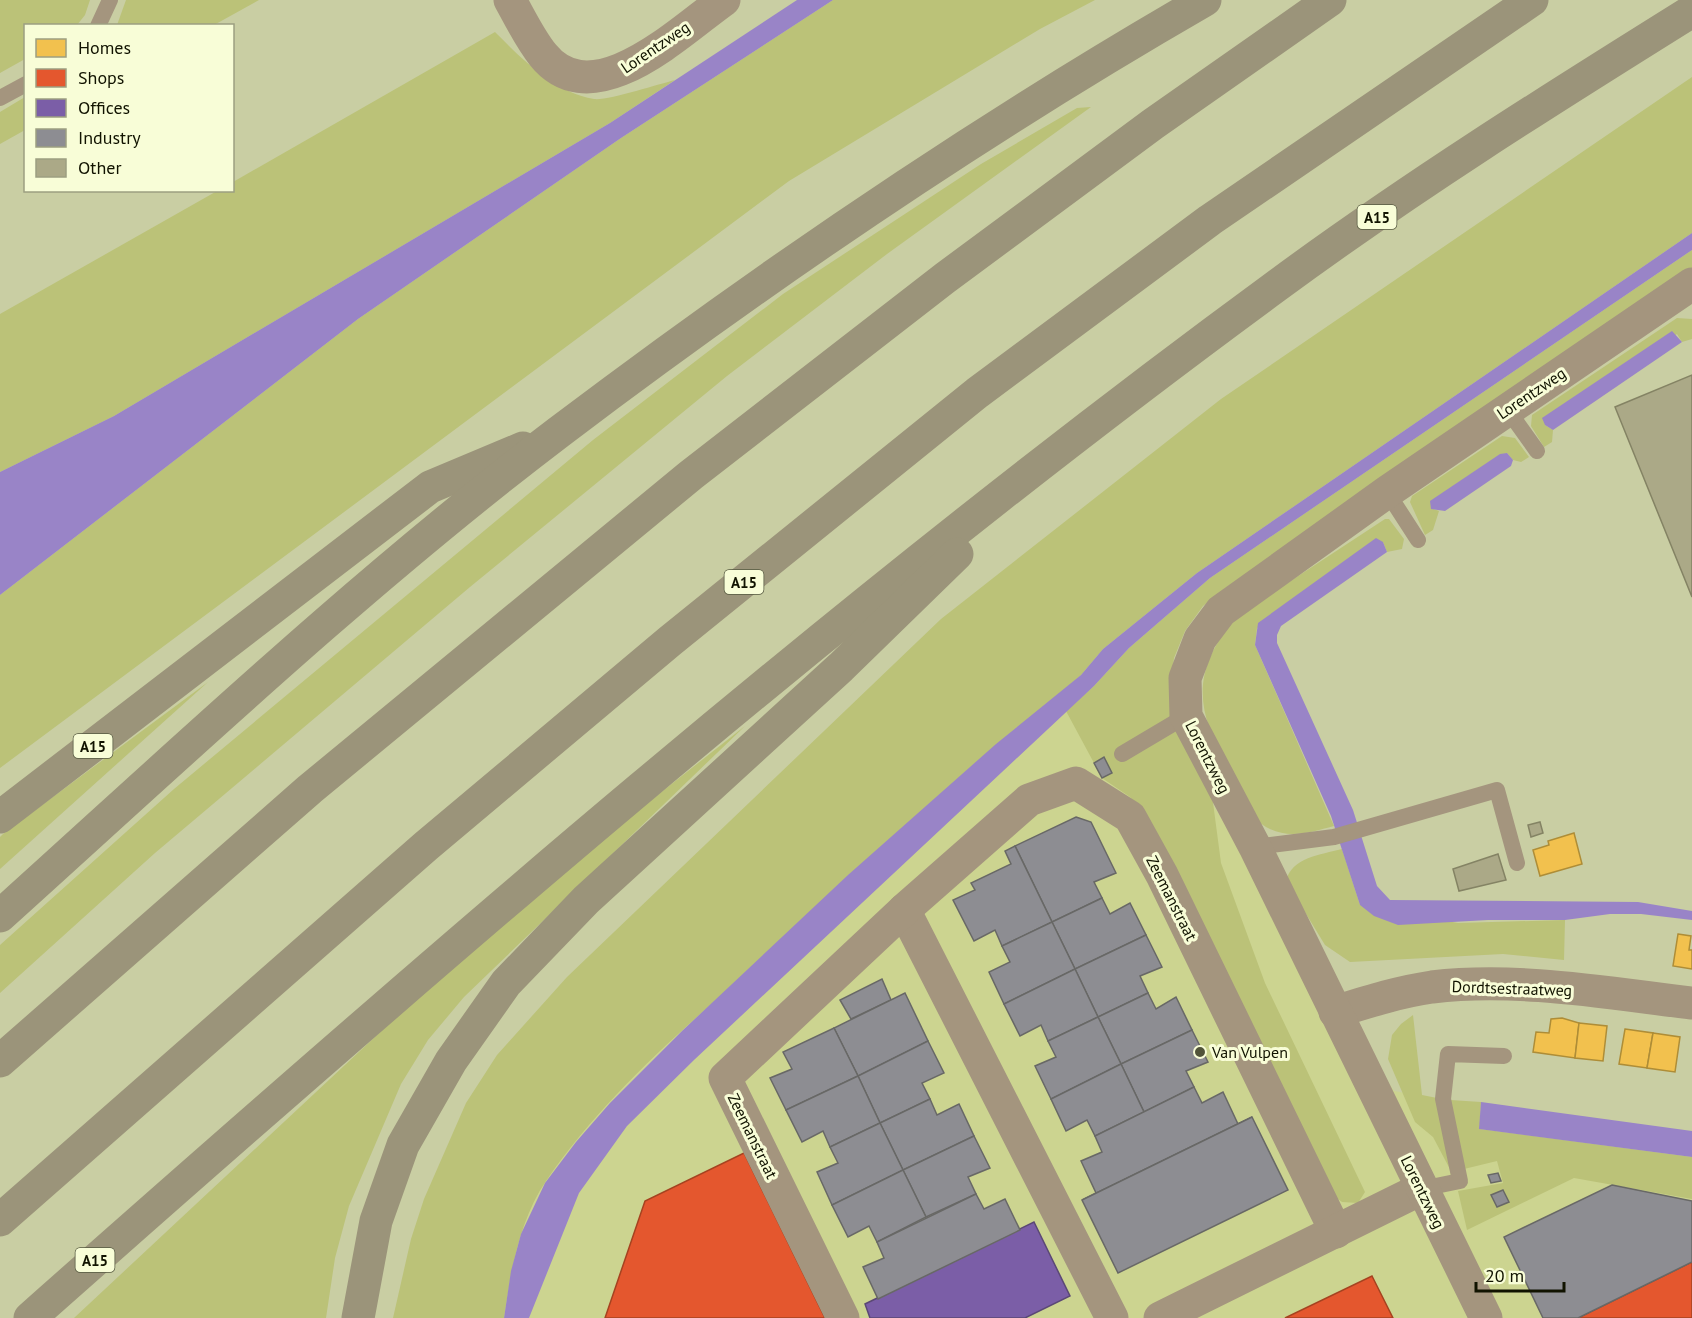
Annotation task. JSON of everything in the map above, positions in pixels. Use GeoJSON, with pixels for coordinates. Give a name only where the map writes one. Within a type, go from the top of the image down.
{"type":"FeatureCollection","features":[{"type":"Feature","properties":{"kind":"highway","name":"A15"},"geometry":{"type":"LineString","coordinates":[[0,916],[276,667],[426,539],[558,433],[870,210],[1098,62],[1205,0]]}},
{"type":"Feature","properties":{"kind":"highway"},"geometry":{"type":"LineString","coordinates":[[0,1061],[310,789],[691,475],[945,278],[1144,131],[1330,0]]}},
{"type":"Feature","properties":{"kind":"highway","name":"A15"},"geometry":{"type":"LineString","coordinates":[[0,1220],[426,846],[670,641],[977,393],[1210,220],[1532,0]]}},
{"type":"Feature","properties":{"kind":"highway","name":"A15"},"geometry":{"type":"LineString","coordinates":[[30,1318],[571,844],[816,641],[1277,285],[1526,114],[1692,11]]}},
{"type":"Feature","properties":{"kind":"highway","name":"A15"},"geometry":{"type":"LineString","coordinates":[[0,817],[430,487],[558,433]]}},
{"type":"Feature","properties":{"kind":"highway","name":"A15"},"geometry":{"type":"LineString","coordinates":[[358,1318],[376,1221],[403,1145],[451,1061],[506,983],[586,900],[841,667],[1074,440]]}},
{"type":"Feature","properties":{"kind":"street","name":"Lorentzweg"},"geometry":{"type":"LineString","coordinates":[[510,0],[544,57],[570,74],[597,78],[633,65],[724,0]]}},
{"type":"Feature","properties":{"kind":"street","name":"Lorentzweg"},"geometry":{"type":"LineString","coordinates":[[1486,1318],[1255,848],[1186,716],[1185,678],[1191,658],[1212,621],[1221,611],[1387,492],[1690,289]]}},
{"type":"Feature","properties":{"kind":"street","name":"Zeemanstraat"},"geometry":{"type":"LineString","coordinates":[[843,1318],[725,1078],[904,910],[1029,800],[1076,783],[1130,817],[1162,875],[1336,1232]]}},
{"type":"Feature","properties":{"kind":"street"},"geometry":{"type":"LineString","coordinates":[[904,910],[1112,1318]]}},
{"type":"Feature","properties":{"kind":"street","name":"Dordtsestraatweg"},"geometry":{"type":"LineString","coordinates":[[1335,1012],[1391,994],[1433,987],[1491,985],[1569,989],[1692,1003]]}},
{"type":"Feature","properties":{"kind":"street"},"geometry":{"type":"LineString","coordinates":[[1160,1318],[1421,1189]]}},
{"type":"Feature","properties":{"kind":"lane"},"geometry":{"type":"LineString","coordinates":[[99,24],[110,0]]}},
{"type":"Feature","properties":{"kind":"lane"},"geometry":{"type":"LineString","coordinates":[[0,98],[24,85]]}},
{"type":"Feature","properties":{"kind":"lane"},"geometry":{"type":"LineString","coordinates":[[1508,410],[1537,452]]}},
{"type":"Feature","properties":{"kind":"lane"},"geometry":{"type":"LineString","coordinates":[[1387,492],[1418,540]]}},
{"type":"Feature","properties":{"kind":"lane"},"geometry":{"type":"LineString","coordinates":[[1122,754],[1186,716]]}},
{"type":"Feature","properties":{"kind":"lane"},"geometry":{"type":"LineString","coordinates":[[1255,848],[1334,837],[1361,827],[1497,790],[1517,863]]}},
{"type":"Feature","properties":{"kind":"lane"},"geometry":{"type":"LineString","coordinates":[[1421,1189],[1460,1181],[1443,1099],[1448,1054],[1504,1056]]}},
{"type":"Feature","properties":{"kind":"shaded area"},"geometry":{"type":"Polygon","coordinates":[[[0,0],[90,0],[85,15],[78,24],[24,24],[24,60],[0,73],[0,0]]]}},
{"type":"Feature","properties":{"kind":"shaded area"},"geometry":{"type":"Polygon","coordinates":[[[126,0],[259,0],[216,24],[117,24],[126,0]]]}},
{"type":"Feature","properties":{"kind":"shaded area"},"geometry":{"type":"Polygon","coordinates":[[[797,0],[833,0],[621,138],[358,319],[0,595],[0,472],[114,416],[610,123],[797,0]]]}},
{"type":"Feature","properties":{"kind":"shaded area"},"geometry":{"type":"Polygon","coordinates":[[[833,0],[1095,0],[1040,29],[789,181],[0,768],[0,595],[358,319],[621,138],[833,0]]]}},
{"type":"Feature","properties":{"kind":"shaded area"},"geometry":{"type":"Polygon","coordinates":[[[495,32],[516,53],[552,82],[579,95],[594,99],[633,92],[675,80],[610,123],[114,416],[0,472],[0,314],[215,192],[234,192],[234,181],[495,32]]]}},
{"type":"Feature","properties":{"kind":"shaded area"},"geometry":{"type":"Polygon","coordinates":[[[1692,77],[1692,233],[1197,573],[1103,649],[1081,675],[654,1056],[570,1148],[537,1196],[523,1230],[513,1265],[504,1318],[393,1318],[411,1239],[424,1199],[466,1103],[497,1055],[567,977],[941,619],[1221,399],[1692,77]]]}},
{"type":"Feature","properties":{"kind":"shaded area"},"geometry":{"type":"Polygon","coordinates":[[[24,98],[24,131],[0,144],[0,112],[24,98]]]}},
{"type":"Feature","properties":{"kind":"shaded area"},"geometry":{"type":"Polygon","coordinates":[[[1091,107],[887,254],[727,376],[470,587],[155,853],[0,993],[0,945],[174,789],[593,440],[783,294],[981,164],[1077,108],[1091,107]]]}},
{"type":"Feature","properties":{"kind":"shaded area"},"geometry":{"type":"Polygon","coordinates":[[[1692,233],[1692,250],[1210,578],[1129,648],[1094,686],[694,1060],[627,1126],[579,1193],[529,1318],[504,1318],[511,1271],[521,1234],[545,1183],[576,1142],[610,1103],[682,1031],[848,875],[996,744],[1081,675],[1103,649],[1197,573],[1692,233]]]}},
{"type":"Feature","properties":{"kind":"shaded area"},"geometry":{"type":"Polygon","coordinates":[[[1692,250],[1692,268],[1224,589],[1203,606],[1185,631],[1174,658],[1171,683],[1212,795],[1221,863],[1265,983],[1365,1192],[1358,1203],[1342,1202],[1331,1194],[1146,816],[1130,797],[1102,778],[1112,773],[1104,758],[1094,763],[1066,711],[1094,686],[1129,648],[1210,578],[1692,250]]]}},
{"type":"Feature","properties":{"kind":"shaded area"},"geometry":{"type":"Polygon","coordinates":[[[1677,318],[1692,319],[1692,339],[1682,342],[1677,334],[1545,425],[1553,430],[1552,442],[1544,447],[1531,426],[1532,415],[1677,318]]]}},
{"type":"Feature","properties":{"kind":"shaded area"},"geometry":{"type":"Polygon","coordinates":[[[1672,331],[1682,342],[1553,430],[1545,425],[1542,418],[1672,331]]]}},
{"type":"Feature","properties":{"kind":"shaded area"},"geometry":{"type":"Polygon","coordinates":[[[1502,436],[1515,438],[1529,457],[1521,462],[1513,460],[1507,453],[1431,508],[1439,511],[1433,530],[1425,535],[1410,502],[1412,496],[1502,436]]]}},
{"type":"Feature","properties":{"kind":"shaded area"},"geometry":{"type":"Polygon","coordinates":[[[1507,453],[1513,460],[1511,466],[1445,511],[1431,509],[1430,501],[1500,454],[1507,453]]]}},
{"type":"Feature","properties":{"kind":"shaded area"},"geometry":{"type":"Polygon","coordinates":[[[1385,519],[1389,519],[1404,539],[1402,549],[1387,552],[1383,542],[1257,628],[1255,645],[1334,826],[1296,834],[1269,829],[1260,823],[1216,744],[1207,720],[1203,695],[1206,670],[1217,643],[1239,615],[1385,519]]]}},
{"type":"Feature","properties":{"kind":"shaded area"},"geometry":{"type":"Polygon","coordinates":[[[1376,538],[1383,542],[1387,552],[1281,626],[1277,635],[1277,643],[1353,810],[1377,886],[1390,900],[1638,902],[1692,911],[1692,920],[1641,914],[1610,914],[1565,920],[1488,920],[1398,925],[1374,916],[1360,905],[1331,816],[1255,645],[1258,623],[1376,538]]]}},
{"type":"Feature","properties":{"kind":"shaded area"},"geometry":{"type":"Polygon","coordinates":[[[1086,604],[1394,1091],[1692,1141],[1692,1318],[464,1318],[486,1214],[1086,604]]]}},
{"type":"Feature","properties":{"kind":"shaded area"},"geometry":{"type":"Polygon","coordinates":[[[208,682],[0,869],[0,837],[3,834],[208,682]]]}},
{"type":"Feature","properties":{"kind":"shaded area"},"geometry":{"type":"Polygon","coordinates":[[[745,726],[464,997],[428,1040],[401,1084],[349,1206],[335,1258],[326,1318],[74,1318],[407,1007],[550,880],[745,726]]]}},
{"type":"Feature","properties":{"kind":"shaded area"},"geometry":{"type":"Polygon","coordinates":[[[1342,849],[1360,905],[1458,923],[1565,920],[1564,960],[1503,954],[1350,962],[1325,945],[1286,881],[1294,867],[1308,858],[1342,849]]]}},
{"type":"Feature","properties":{"kind":"shaded area"},"geometry":{"type":"Polygon","coordinates":[[[1413,1015],[1422,1095],[1437,1098],[1452,1173],[1433,1137],[1415,1122],[1388,1059],[1392,1035],[1413,1015]]]}},
{"type":"Feature","properties":{"kind":"shaded area"},"geometry":{"type":"Polygon","coordinates":[[[1450,1100],[1481,1102],[1480,1129],[1692,1157],[1692,1199],[1574,1178],[1467,1230],[1458,1191],[1503,1183],[1497,1161],[1464,1169],[1450,1100]]]}},
{"type":"Feature","properties":{"kind":"shaded area"},"geometry":{"type":"Polygon","coordinates":[[[1481,1102],[1692,1131],[1692,1157],[1479,1129],[1481,1102]]]}},
{"type":"Feature","properties":{"kind":"building: Homes"},"geometry":{"type":"Polygon","coordinates":[[[1574,833],[1582,864],[1540,876],[1533,850],[1549,845],[1548,841],[1574,833]]]}},
{"type":"Feature","properties":{"kind":"building: Homes"},"geometry":{"type":"Polygon","coordinates":[[[1678,934],[1691,936],[1689,950],[1692,950],[1692,969],[1673,966],[1678,934]]]}},
{"type":"Feature","properties":{"kind":"building: Homes"},"geometry":{"type":"Polygon","coordinates":[[[1562,1018],[1579,1023],[1575,1058],[1533,1052],[1536,1032],[1549,1033],[1551,1019],[1562,1018]]]}},
{"type":"Feature","properties":{"kind":"building: Homes"},"geometry":{"type":"Polygon","coordinates":[[[1579,1023],[1607,1026],[1603,1061],[1575,1058],[1579,1023]]]}},
{"type":"Feature","properties":{"kind":"building: Homes"},"geometry":{"type":"Polygon","coordinates":[[[1625,1029],[1653,1033],[1647,1068],[1619,1064],[1625,1029]]]}},
{"type":"Feature","properties":{"kind":"building: Homes"},"geometry":{"type":"Polygon","coordinates":[[[1653,1033],[1680,1037],[1675,1072],[1647,1068],[1653,1033]]]}},
{"type":"Feature","properties":{"kind":"building: Shops"},"geometry":{"type":"Polygon","coordinates":[[[744,1153],[825,1318],[605,1318],[645,1201],[744,1153]]]}},
{"type":"Feature","properties":{"kind":"building: Shops"},"geometry":{"type":"Polygon","coordinates":[[[1692,1262],[1692,1318],[1578,1318],[1692,1262]]]}},
{"type":"Feature","properties":{"kind":"building: Shops"},"geometry":{"type":"Polygon","coordinates":[[[1372,1276],[1393,1318],[1285,1318],[1372,1276]]]}},
{"type":"Feature","properties":{"kind":"building: Offices"},"geometry":{"type":"Polygon","coordinates":[[[1034,1222],[1070,1296],[1025,1318],[870,1318],[865,1304],[1034,1222]]]}},
{"type":"Feature","properties":{"kind":"building: Industry"},"geometry":{"type":"Polygon","coordinates":[[[1104,757],[1112,773],[1102,778],[1094,763],[1104,757]]]}},
{"type":"Feature","properties":{"kind":"building: Industry"},"geometry":{"type":"Polygon","coordinates":[[[1076,817],[1091,822],[1116,873],[1094,882],[1102,898],[1052,922],[1015,846],[1076,817]]]}},
{"type":"Feature","properties":{"kind":"building: Industry"},"geometry":{"type":"Polygon","coordinates":[[[1015,846],[1052,922],[1002,946],[995,930],[974,941],[953,900],[975,890],[971,883],[1011,864],[1005,851],[1015,846]]]}},
{"type":"Feature","properties":{"kind":"building: Industry"},"geometry":{"type":"Polygon","coordinates":[[[1102,898],[1110,914],[1130,903],[1146,935],[1075,969],[1052,922],[1102,898]]]}},
{"type":"Feature","properties":{"kind":"building: Industry"},"geometry":{"type":"Polygon","coordinates":[[[1052,922],[1075,969],[1004,1004],[989,972],[1010,962],[1002,946],[1052,922]]]}},
{"type":"Feature","properties":{"kind":"building: Industry"},"geometry":{"type":"Polygon","coordinates":[[[1146,935],[1162,967],[1140,976],[1148,993],[1098,1017],[1075,969],[1146,935]]]}},
{"type":"Feature","properties":{"kind":"building: Industry"},"geometry":{"type":"Polygon","coordinates":[[[1075,969],[1098,1017],[1048,1041],[1041,1025],[1020,1036],[1004,1004],[1075,969]]]}},
{"type":"Feature","properties":{"kind":"building: Industry"},"geometry":{"type":"Polygon","coordinates":[[[882,979],[891,1000],[851,1019],[840,1000],[882,979]]]}},
{"type":"Feature","properties":{"kind":"building: Industry"},"geometry":{"type":"Polygon","coordinates":[[[905,993],[928,1041],[858,1076],[834,1028],[905,993]]]}},
{"type":"Feature","properties":{"kind":"building: Industry"},"geometry":{"type":"Polygon","coordinates":[[[1148,993],[1156,1009],[1176,997],[1192,1030],[1121,1064],[1098,1017],[1148,993]]]}},
{"type":"Feature","properties":{"kind":"building: Industry"},"geometry":{"type":"Polygon","coordinates":[[[1098,1017],[1121,1064],[1051,1099],[1035,1066],[1056,1057],[1048,1041],[1098,1017]]]}},
{"type":"Feature","properties":{"kind":"building: Industry"},"geometry":{"type":"Polygon","coordinates":[[[834,1028],[858,1076],[786,1110],[770,1078],[792,1069],[783,1052],[834,1028]]]}},
{"type":"Feature","properties":{"kind":"building: Industry"},"geometry":{"type":"Polygon","coordinates":[[[1192,1030],[1208,1062],[1186,1071],[1194,1087],[1144,1112],[1121,1064],[1192,1030]]]}},
{"type":"Feature","properties":{"kind":"building: Industry"},"geometry":{"type":"Polygon","coordinates":[[[928,1041],[944,1073],[922,1083],[930,1099],[880,1123],[858,1076],[928,1041]]]}},
{"type":"Feature","properties":{"kind":"building: Industry"},"geometry":{"type":"Polygon","coordinates":[[[1121,1064],[1144,1112],[1095,1136],[1087,1120],[1066,1131],[1051,1099],[1121,1064]]]}},
{"type":"Feature","properties":{"kind":"building: Industry"},"geometry":{"type":"Polygon","coordinates":[[[858,1076],[880,1123],[830,1147],[823,1131],[802,1142],[786,1110],[858,1076]]]}},
{"type":"Feature","properties":{"kind":"building: Industry"},"geometry":{"type":"Polygon","coordinates":[[[1194,1087],[1202,1103],[1223,1092],[1238,1124],[1082,1200],[1096,1193],[1081,1161],[1102,1152],[1095,1136],[1194,1087]]]}},
{"type":"Feature","properties":{"kind":"building: Industry"},"geometry":{"type":"Polygon","coordinates":[[[930,1099],[937,1115],[959,1104],[974,1136],[903,1170],[880,1123],[930,1099]]]}},
{"type":"Feature","properties":{"kind":"building: Industry"},"geometry":{"type":"Polygon","coordinates":[[[1252,1117],[1288,1190],[1118,1273],[1082,1200],[1252,1117]]]}},
{"type":"Feature","properties":{"kind":"building: Industry"},"geometry":{"type":"Polygon","coordinates":[[[880,1123],[903,1170],[832,1205],[817,1172],[838,1163],[830,1147],[880,1123]]]}},
{"type":"Feature","properties":{"kind":"building: Industry"},"geometry":{"type":"Polygon","coordinates":[[[974,1136],[990,1168],[968,1177],[976,1194],[926,1217],[903,1170],[974,1136]]]}},
{"type":"Feature","properties":{"kind":"building: Industry"},"geometry":{"type":"Polygon","coordinates":[[[903,1170],[926,1217],[877,1242],[869,1226],[848,1237],[832,1205],[903,1170]]]}},
{"type":"Feature","properties":{"kind":"building: Industry"},"geometry":{"type":"Polygon","coordinates":[[[1498,1173],[1501,1181],[1491,1183],[1488,1175],[1498,1173]]]}},
{"type":"Feature","properties":{"kind":"building: Industry"},"geometry":{"type":"Polygon","coordinates":[[[1612,1185],[1692,1201],[1692,1262],[1578,1318],[1543,1318],[1504,1237],[1612,1185]]]}},
{"type":"Feature","properties":{"kind":"building: Industry"},"geometry":{"type":"Polygon","coordinates":[[[1503,1190],[1509,1202],[1497,1207],[1491,1195],[1503,1190]]]}},
{"type":"Feature","properties":{"kind":"building: Industry"},"geometry":{"type":"Polygon","coordinates":[[[976,1194],[984,1209],[1005,1199],[1020,1230],[878,1299],[863,1267],[884,1258],[877,1242],[976,1194]]]}},
{"type":"Feature","properties":{"kind":"building: Other"},"geometry":{"type":"Polygon","coordinates":[[[1692,375],[1692,597],[1615,407],[1692,375]]]}},
{"type":"Feature","properties":{"kind":"building: Other"},"geometry":{"type":"Polygon","coordinates":[[[1540,822],[1543,833],[1531,837],[1528,825],[1540,822]]]}},
{"type":"Feature","properties":{"kind":"building: Other"},"geometry":{"type":"Polygon","coordinates":[[[1498,854],[1506,880],[1459,891],[1453,869],[1498,854]]]}},
{"type":"Feature","properties":{"kind":"place","name":"Van Vulpen"},"geometry":{"type":"Point","coordinates":[1200,1052]}}]}
